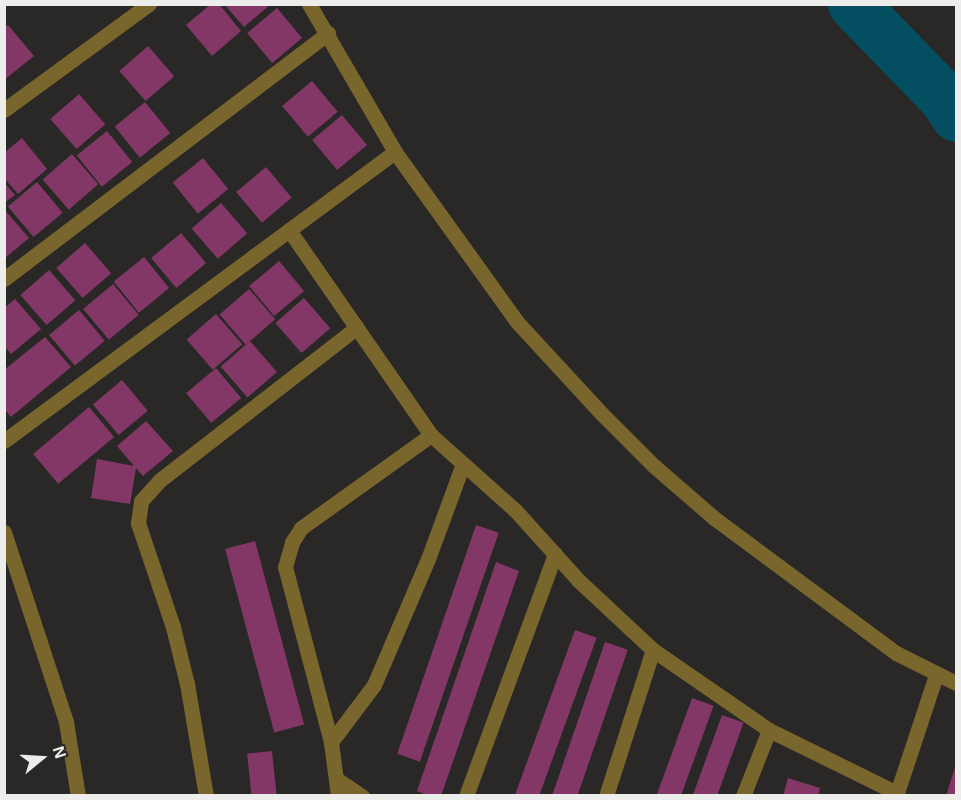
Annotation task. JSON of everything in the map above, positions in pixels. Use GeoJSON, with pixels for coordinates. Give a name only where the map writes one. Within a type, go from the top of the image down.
{"type":"FeatureCollection","features":[{"type":"Feature","properties":{"kind":"street"},"geometry":{"type":"LineString","coordinates":[[4,110],[149,4]]}},
{"type":"Feature","properties":{"kind":"street"},"geometry":{"type":"LineString","coordinates":[[309,4],[328,33],[395,152],[518,323],[654,466],[714,518],[896,653],[936,675],[957,683]]}},
{"type":"Feature","properties":{"kind":"street"},"geometry":{"type":"LineString","coordinates":[[4,279],[328,33]]}},
{"type":"Feature","properties":{"kind":"street"},"geometry":{"type":"LineString","coordinates":[[4,441],[395,152]]}},
{"type":"Feature","properties":{"kind":"street"},"geometry":{"type":"LineString","coordinates":[[289,230],[431,435],[515,510],[578,580],[653,650],[769,730],[897,794],[936,675]]}},
{"type":"Feature","properties":{"kind":"street"},"geometry":{"type":"LineString","coordinates":[[206,795],[187,684],[173,627],[138,523],[141,501],[160,480],[357,327]]}},
{"type":"Feature","properties":{"kind":"street"},"geometry":{"type":"LineString","coordinates":[[338,795],[338,780],[331,742],[285,567],[292,542],[301,528],[431,435]]}},
{"type":"Feature","properties":{"kind":"street"},"geometry":{"type":"LineString","coordinates":[[331,742],[374,685],[428,559],[463,464]]}},
{"type":"Feature","properties":{"kind":"street"},"geometry":{"type":"LineString","coordinates":[[4,532],[66,722],[78,795]]}},
{"type":"Feature","properties":{"kind":"street"},"geometry":{"type":"LineString","coordinates":[[466,795],[555,554]]}},
{"type":"Feature","properties":{"kind":"street"},"geometry":{"type":"LineString","coordinates":[[606,795],[653,650]]}},
{"type":"Feature","properties":{"kind":"street"},"geometry":{"type":"LineString","coordinates":[[743,795],[769,730]]}},
{"type":"Feature","properties":{"kind":"street"},"geometry":{"type":"LineString","coordinates":[[338,780],[362,795]]}},
{"type":"Feature","properties":{"kind":"building"},"geometry":{"type":"Polygon","coordinates":[[[211,4],[219,4],[241,31],[212,56],[186,25],[211,4]]]}},
{"type":"Feature","properties":{"kind":"building"},"geometry":{"type":"Polygon","coordinates":[[[224,4],[271,4],[244,27],[224,4]]]}},
{"type":"Feature","properties":{"kind":"building"},"geometry":{"type":"Polygon","coordinates":[[[277,8],[302,38],[272,63],[247,33],[277,8]]]}},
{"type":"Feature","properties":{"kind":"building"},"geometry":{"type":"Polygon","coordinates":[[[8,25],[34,56],[4,80],[4,28],[8,25]]]}},
{"type":"Feature","properties":{"kind":"building"},"geometry":{"type":"Polygon","coordinates":[[[148,46],[174,76],[146,101],[119,71],[148,46]]]}},
{"type":"Feature","properties":{"kind":"building"},"geometry":{"type":"Polygon","coordinates":[[[312,81],[338,112],[308,137],[282,106],[312,81]]]}},
{"type":"Feature","properties":{"kind":"building"},"geometry":{"type":"Polygon","coordinates":[[[79,94],[105,124],[77,149],[50,119],[79,94]]]}},
{"type":"Feature","properties":{"kind":"building"},"geometry":{"type":"Polygon","coordinates":[[[145,102],[170,133],[140,158],[115,127],[145,102]]]}},
{"type":"Feature","properties":{"kind":"building"},"geometry":{"type":"Polygon","coordinates":[[[342,115],[367,145],[337,170],[312,140],[342,115]]]}},
{"type":"Feature","properties":{"kind":"building"},"geometry":{"type":"Polygon","coordinates":[[[107,131],[132,162],[102,187],[77,156],[107,131]]]}},
{"type":"Feature","properties":{"kind":"building"},"geometry":{"type":"Polygon","coordinates":[[[22,138],[47,169],[18,194],[4,178],[4,153],[22,138]]]}},
{"type":"Feature","properties":{"kind":"building"},"geometry":{"type":"Polygon","coordinates":[[[72,154],[98,184],[69,210],[43,180],[72,154]]]}},
{"type":"Feature","properties":{"kind":"building"},"geometry":{"type":"Polygon","coordinates":[[[203,158],[228,189],[198,214],[173,183],[203,158]]]}},
{"type":"Feature","properties":{"kind":"building"},"geometry":{"type":"Polygon","coordinates":[[[266,167],[292,198],[262,223],[236,192],[266,167]]]}},
{"type":"Feature","properties":{"kind":"building"},"geometry":{"type":"Polygon","coordinates":[[[4,182],[15,195],[4,203],[4,182]]]}},
{"type":"Feature","properties":{"kind":"building"},"geometry":{"type":"Polygon","coordinates":[[[37,182],[63,213],[34,237],[8,206],[37,182]]]}},
{"type":"Feature","properties":{"kind":"building"},"geometry":{"type":"Polygon","coordinates":[[[221,203],[247,233],[218,259],[192,229],[221,203]]]}},
{"type":"Feature","properties":{"kind":"building"},"geometry":{"type":"Polygon","coordinates":[[[4,209],[29,238],[4,259],[4,209]]]}},
{"type":"Feature","properties":{"kind":"building"},"geometry":{"type":"Polygon","coordinates":[[[181,233],[206,263],[176,288],[151,258],[181,233]]]}},
{"type":"Feature","properties":{"kind":"building"},"geometry":{"type":"Polygon","coordinates":[[[85,243],[111,273],[83,298],[56,268],[85,243]]]}},
{"type":"Feature","properties":{"kind":"building"},"geometry":{"type":"Polygon","coordinates":[[[144,257],[169,288],[139,313],[114,282],[144,257]]]}},
{"type":"Feature","properties":{"kind":"building"},"geometry":{"type":"Polygon","coordinates":[[[279,261],[304,291],[274,316],[249,286],[279,261]]]}},
{"type":"Feature","properties":{"kind":"building"},"geometry":{"type":"Polygon","coordinates":[[[49,270],[75,300],[47,325],[20,295],[49,270]]]}},
{"type":"Feature","properties":{"kind":"building"},"geometry":{"type":"Polygon","coordinates":[[[113,284],[139,315],[109,340],[83,309],[113,284]]]}},
{"type":"Feature","properties":{"kind":"building"},"geometry":{"type":"Polygon","coordinates":[[[249,289],[275,319],[246,345],[220,315],[249,289]]]}},
{"type":"Feature","properties":{"kind":"building"},"geometry":{"type":"Polygon","coordinates":[[[304,298],[330,328],[302,353],[275,323],[304,298]]]}},
{"type":"Feature","properties":{"kind":"building"},"geometry":{"type":"Polygon","coordinates":[[[15,299],[41,329],[11,354],[4,346],[4,308],[15,299]]]}},
{"type":"Feature","properties":{"kind":"building"},"geometry":{"type":"Polygon","coordinates":[[[79,310],[105,341],[75,366],[49,335],[79,310]]]}},
{"type":"Feature","properties":{"kind":"building"},"geometry":{"type":"Polygon","coordinates":[[[216,314],[242,344],[213,370],[187,340],[216,314]]]}},
{"type":"Feature","properties":{"kind":"building"},"geometry":{"type":"Polygon","coordinates":[[[45,337],[71,367],[11,417],[4,409],[4,370],[45,337]]]}},
{"type":"Feature","properties":{"kind":"building"},"geometry":{"type":"Polygon","coordinates":[[[250,341],[277,372],[247,398],[221,367],[250,341]]]}},
{"type":"Feature","properties":{"kind":"building"},"geometry":{"type":"Polygon","coordinates":[[[216,368],[241,398],[211,423],[186,393],[216,368]]]}},
{"type":"Feature","properties":{"kind":"building"},"geometry":{"type":"Polygon","coordinates":[[[122,380],[148,411],[119,435],[93,404],[122,380]]]}},
{"type":"Feature","properties":{"kind":"building"},"geometry":{"type":"Polygon","coordinates":[[[89,407],[114,437],[58,484],[33,454],[89,407]]]}},
{"type":"Feature","properties":{"kind":"building"},"geometry":{"type":"Polygon","coordinates":[[[146,421],[173,451],[143,476],[136,468],[130,504],[91,498],[97,459],[134,466],[117,446],[146,421]]]}},
{"type":"Feature","properties":{"kind":"building"},"geometry":{"type":"Polygon","coordinates":[[[476,525],[499,533],[420,762],[397,754],[476,525]]]}},
{"type":"Feature","properties":{"kind":"building"},"geometry":{"type":"Polygon","coordinates":[[[255,541],[304,725],[274,733],[225,549],[255,541]]]}},
{"type":"Feature","properties":{"kind":"building"},"geometry":{"type":"Polygon","coordinates":[[[496,562],[519,571],[441,796],[429,796],[417,791],[496,562]]]}},
{"type":"Feature","properties":{"kind":"building"},"geometry":{"type":"Polygon","coordinates":[[[575,630],[597,638],[539,796],[515,795],[575,630]]]}},
{"type":"Feature","properties":{"kind":"building"},"geometry":{"type":"Polygon","coordinates":[[[605,642],[628,650],[577,796],[552,796],[605,642]]]}},
{"type":"Feature","properties":{"kind":"building"},"geometry":{"type":"Polygon","coordinates":[[[692,698],[714,706],[681,796],[656,796],[692,698]]]}},
{"type":"Feature","properties":{"kind":"building"},"geometry":{"type":"Polygon","coordinates":[[[722,715],[744,723],[717,796],[693,796],[722,715]]]}},
{"type":"Feature","properties":{"kind":"building"},"geometry":{"type":"Polygon","coordinates":[[[272,751],[277,796],[252,796],[247,754],[272,751]]]}},
{"type":"Feature","properties":{"kind":"building"},"geometry":{"type":"Polygon","coordinates":[[[956,764],[956,796],[946,796],[956,764]]]}},
{"type":"Feature","properties":{"kind":"building"},"geometry":{"type":"Polygon","coordinates":[[[788,778],[820,788],[818,796],[783,796],[788,778]]]}},
{"type":"Feature","properties":{"kind":"waterway"},"geometry":{"type":"LineString","coordinates":[[853,4],[945,99],[956,116]]}}]}
